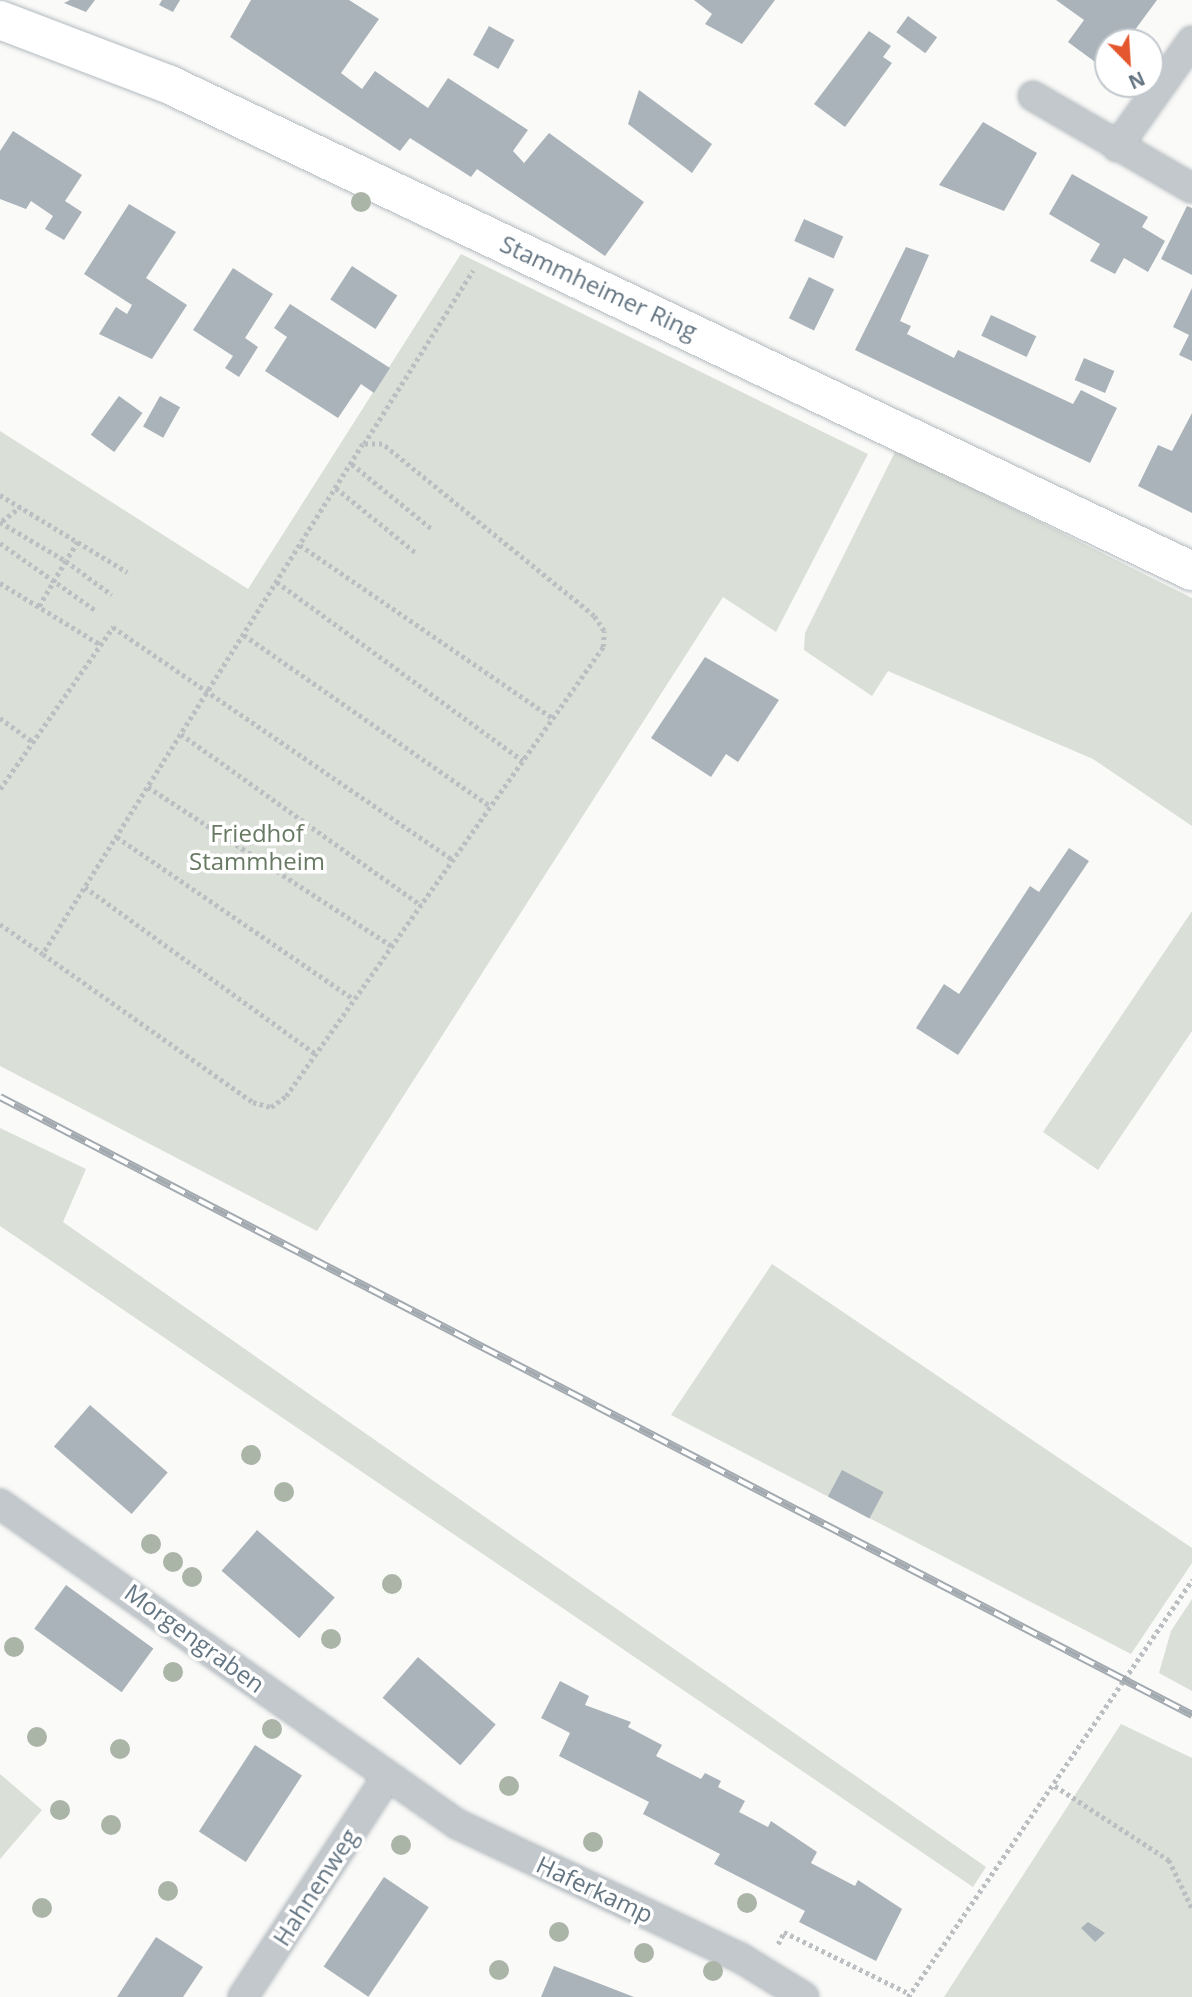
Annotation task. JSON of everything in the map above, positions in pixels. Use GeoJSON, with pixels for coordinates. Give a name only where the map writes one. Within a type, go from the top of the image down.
{"type":"FeatureCollection","features":[{"type":"Feature","properties":{"kind":"street","name":"Stammheimer Ring"},"geometry":{"type":"LineString","coordinates":[[0,20],[168,84],[1192,571]]}},
{"type":"Feature","properties":{"kind":"street"},"geometry":{"type":"LineString","coordinates":[[1117,148],[1192,41]]}},
{"type":"Feature","properties":{"kind":"street"},"geometry":{"type":"LineString","coordinates":[[1033,96],[1117,148],[1192,188]]}},
{"type":"Feature","properties":{"kind":"street","name":"Morgengraben"},"geometry":{"type":"LineString","coordinates":[[0,1504],[387,1777]]}},
{"type":"Feature","properties":{"kind":"street","name":"Haferkamp"},"geometry":{"type":"LineString","coordinates":[[387,1777],[457,1824],[764,1970],[804,1997]]}},
{"type":"Feature","properties":{"kind":"street","name":"Hahnenweg"},"geometry":{"type":"LineString","coordinates":[[243,1997],[387,1777]]}},
{"type":"Feature","properties":{"kind":"path"},"geometry":{"type":"LineString","coordinates":[[43,954],[494,237]]}},
{"type":"Feature","properties":{"kind":"path"},"geometry":{"type":"LineString","coordinates":[[0,924],[253,1102],[271,1107],[286,1096],[603,647],[604,631],[594,616],[382,444],[363,444]]}},
{"type":"Feature","properties":{"kind":"path"},"geometry":{"type":"LineString","coordinates":[[352,464],[432,528]]}},
{"type":"Feature","properties":{"kind":"path"},"geometry":{"type":"LineString","coordinates":[[335,488],[415,552]]}},
{"type":"Feature","properties":{"kind":"path"},"geometry":{"type":"LineString","coordinates":[[0,495],[127,572]]}},
{"type":"Feature","properties":{"kind":"path"},"geometry":{"type":"LineString","coordinates":[[20,507],[1,522],[66,561],[112,595]]}},
{"type":"Feature","properties":{"kind":"path"},"geometry":{"type":"LineString","coordinates":[[39,607],[78,542]]}},
{"type":"Feature","properties":{"kind":"path"},"geometry":{"type":"LineString","coordinates":[[0,543],[95,610]]}},
{"type":"Feature","properties":{"kind":"path"},"geometry":{"type":"LineString","coordinates":[[300,545],[553,718]]}},
{"type":"Feature","properties":{"kind":"path"},"geometry":{"type":"LineString","coordinates":[[277,581],[523,761]]}},
{"type":"Feature","properties":{"kind":"path"},"geometry":{"type":"LineString","coordinates":[[0,583],[101,645]]}},
{"type":"Feature","properties":{"kind":"path"},"geometry":{"type":"LineString","coordinates":[[0,789],[113,627],[209,690],[453,860]]}},
{"type":"Feature","properties":{"kind":"path"},"geometry":{"type":"LineString","coordinates":[[244,635],[490,806]]}},
{"type":"Feature","properties":{"kind":"path"},"geometry":{"type":"LineString","coordinates":[[0,718],[33,742]]}},
{"type":"Feature","properties":{"kind":"path"},"geometry":{"type":"LineString","coordinates":[[181,734],[421,905]]}},
{"type":"Feature","properties":{"kind":"path"},"geometry":{"type":"LineString","coordinates":[[148,787],[391,946]]}},
{"type":"Feature","properties":{"kind":"path"},"geometry":{"type":"LineString","coordinates":[[117,837],[354,999]]}},
{"type":"Feature","properties":{"kind":"path"},"geometry":{"type":"LineString","coordinates":[[85,887],[316,1054]]}},
{"type":"Feature","properties":{"kind":"path"},"geometry":{"type":"LineString","coordinates":[[764,1970],[784,1933],[909,1995],[1055,1786],[1192,1580]]}},
{"type":"Feature","properties":{"kind":"path"},"geometry":{"type":"LineString","coordinates":[[1055,1786],[1169,1860],[1192,1908]]}},
{"type":"Feature","properties":{"kind":"green space","name":"Friedhof Stammheim"},"geometry":{"type":"Polygon","coordinates":[[[461,254],[868,454],[776,632],[723,597],[317,1231],[0,1066],[0,431],[248,589],[461,254]]]}},
{"type":"Feature","properties":{"kind":"green space"},"geometry":{"type":"Polygon","coordinates":[[[896,450],[1192,598],[1192,826],[1093,759],[888,671],[872,696],[804,650],[805,633],[896,450]]]}},
{"type":"Feature","properties":{"kind":"green space"},"geometry":{"type":"Polygon","coordinates":[[[1192,911],[1192,1031],[1098,1170],[1043,1132],[1192,911]]]}},
{"type":"Feature","properties":{"kind":"green space"},"geometry":{"type":"Polygon","coordinates":[[[0,1128],[86,1169],[63,1222],[986,1867],[973,1887],[0,1226],[0,1128]]]}},
{"type":"Feature","properties":{"kind":"green space"},"geometry":{"type":"Polygon","coordinates":[[[772,1264],[1192,1548],[1192,1563],[1131,1654],[671,1415],[772,1264]]]}},
{"type":"Feature","properties":{"kind":"green space"},"geometry":{"type":"Polygon","coordinates":[[[1192,1599],[1192,1691],[1159,1673],[1171,1631],[1192,1599]]]}},
{"type":"Feature","properties":{"kind":"green space"},"geometry":{"type":"Polygon","coordinates":[[[1121,1724],[1192,1758],[1192,1997],[944,1997],[1121,1724]]]}},
{"type":"Feature","properties":{"kind":"green space"},"geometry":{"type":"Polygon","coordinates":[[[0,1774],[42,1810],[0,1859],[0,1774]]]}},
{"type":"Feature","properties":{"kind":"building"},"geometry":{"type":"Polygon","coordinates":[[[70,0],[95,0],[86,12],[64,3],[70,0]]]}},
{"type":"Feature","properties":{"kind":"building"},"geometry":{"type":"Polygon","coordinates":[[[162,0],[180,0],[173,12],[159,5],[162,0]]]}},
{"type":"Feature","properties":{"kind":"building"},"geometry":{"type":"Polygon","coordinates":[[[251,0],[349,0],[379,19],[341,73],[362,89],[375,71],[428,108],[448,78],[528,130],[513,151],[524,163],[515,174],[549,133],[644,202],[605,256],[477,169],[471,177],[410,138],[400,151],[230,37],[251,0]]]}},
{"type":"Feature","properties":{"kind":"building"},"geometry":{"type":"Polygon","coordinates":[[[694,0],[775,0],[742,44],[705,24],[712,14],[694,0]]]}},
{"type":"Feature","properties":{"kind":"building"},"geometry":{"type":"Polygon","coordinates":[[[1056,0],[1157,0],[1136,28],[1094,28],[1094,61],[1068,42],[1084,20],[1056,0]]]}},
{"type":"Feature","properties":{"kind":"building"},"geometry":{"type":"Polygon","coordinates":[[[908,16],[937,37],[925,53],[896,32],[908,16]]]}},
{"type":"Feature","properties":{"kind":"building"},"geometry":{"type":"Polygon","coordinates":[[[489,26],[514,40],[498,69],[473,55],[489,26]]]}},
{"type":"Feature","properties":{"kind":"building"},"geometry":{"type":"Polygon","coordinates":[[[869,31],[891,46],[883,57],[892,63],[845,127],[814,104],[869,31]]]}},
{"type":"Feature","properties":{"kind":"building"},"geometry":{"type":"Polygon","coordinates":[[[639,90],[712,144],[692,173],[628,124],[639,90]]]}},
{"type":"Feature","properties":{"kind":"building"},"geometry":{"type":"Polygon","coordinates":[[[983,122],[1037,153],[1004,211],[939,185],[983,122]]]}},
{"type":"Feature","properties":{"kind":"building"},"geometry":{"type":"Polygon","coordinates":[[[13,131],[82,175],[65,201],[82,212],[64,240],[45,229],[53,216],[31,201],[26,209],[0,199],[0,151],[13,131]]]}},
{"type":"Feature","properties":{"kind":"building"},"geometry":{"type":"Polygon","coordinates":[[[1072,174],[1148,217],[1142,227],[1165,241],[1148,272],[1124,258],[1115,274],[1090,261],[1100,244],[1049,214],[1072,174]]]}},
{"type":"Feature","properties":{"kind":"building"},"geometry":{"type":"Polygon","coordinates":[[[129,204],[176,232],[146,278],[187,305],[152,359],[99,334],[116,307],[127,314],[132,305],[84,274],[129,204]]]}},
{"type":"Feature","properties":{"kind":"building"},"geometry":{"type":"Polygon","coordinates":[[[1187,206],[1192,208],[1192,275],[1161,259],[1187,206]]]}},
{"type":"Feature","properties":{"kind":"building"},"geometry":{"type":"Polygon","coordinates":[[[804,219],[843,236],[834,258],[794,241],[804,219]]]}},
{"type":"Feature","properties":{"kind":"building"},"geometry":{"type":"Polygon","coordinates":[[[906,247],[929,255],[900,321],[911,326],[907,334],[954,358],[958,350],[1073,404],[1081,390],[1117,408],[1090,463],[855,350],[906,247]]]}},
{"type":"Feature","properties":{"kind":"building"},"geometry":{"type":"Polygon","coordinates":[[[352,266],[397,295],[376,329],[330,300],[352,266]]]}},
{"type":"Feature","properties":{"kind":"building"},"geometry":{"type":"Polygon","coordinates":[[[233,268],[273,294],[245,338],[258,347],[239,377],[225,368],[233,356],[193,330],[233,268]]]}},
{"type":"Feature","properties":{"kind":"building"},"geometry":{"type":"Polygon","coordinates":[[[809,277],[834,289],[814,331],[789,318],[809,277]]]}},
{"type":"Feature","properties":{"kind":"building"},"geometry":{"type":"Polygon","coordinates":[[[1192,288],[1192,361],[1179,355],[1189,335],[1173,327],[1192,288]]]}},
{"type":"Feature","properties":{"kind":"building"},"geometry":{"type":"Polygon","coordinates":[[[290,304],[390,368],[374,393],[361,384],[338,418],[265,371],[287,337],[274,328],[290,304]]]}},
{"type":"Feature","properties":{"kind":"building"},"geometry":{"type":"Polygon","coordinates":[[[991,315],[1036,336],[1027,357],[981,336],[991,315]]]}},
{"type":"Feature","properties":{"kind":"building"},"geometry":{"type":"Polygon","coordinates":[[[1084,358],[1114,371],[1105,393],[1075,380],[1084,358]]]}},
{"type":"Feature","properties":{"kind":"building"},"geometry":{"type":"Polygon","coordinates":[[[119,396],[142,413],[114,452],[91,435],[119,396]]]}},
{"type":"Feature","properties":{"kind":"building"},"geometry":{"type":"Polygon","coordinates":[[[160,396],[180,407],[163,438],[143,427],[160,396]]]}},
{"type":"Feature","properties":{"kind":"building"},"geometry":{"type":"Polygon","coordinates":[[[1192,413],[1192,513],[1138,486],[1158,445],[1172,451],[1192,413]]]}},
{"type":"Feature","properties":{"kind":"building"},"geometry":{"type":"Polygon","coordinates":[[[705,657],[779,700],[738,762],[726,754],[711,777],[651,738],[705,657]]]}},
{"type":"Feature","properties":{"kind":"building"},"geometry":{"type":"Polygon","coordinates":[[[1069,848],[1089,861],[958,1055],[916,1028],[944,984],[959,994],[1030,886],[1039,892],[1069,848]]]}},
{"type":"Feature","properties":{"kind":"building"},"geometry":{"type":"Polygon","coordinates":[[[90,1405],[168,1473],[132,1514],[54,1447],[90,1405]]]}},
{"type":"Feature","properties":{"kind":"building"},"geometry":{"type":"Polygon","coordinates":[[[842,1470],[883,1492],[869,1519],[828,1496],[842,1470]]]}},
{"type":"Feature","properties":{"kind":"building"},"geometry":{"type":"Polygon","coordinates":[[[257,1530],[335,1598],[299,1638],[222,1571],[257,1530]]]}},
{"type":"Feature","properties":{"kind":"building"},"geometry":{"type":"Polygon","coordinates":[[[66,1585],[153,1648],[122,1692],[34,1629],[66,1585]]]}},
{"type":"Feature","properties":{"kind":"building"},"geometry":{"type":"Polygon","coordinates":[[[418,1657],[496,1725],[460,1765],[383,1698],[418,1657]]]}},
{"type":"Feature","properties":{"kind":"building"},"geometry":{"type":"Polygon","coordinates":[[[560,1681],[589,1696],[585,1705],[631,1722],[628,1727],[662,1745],[656,1756],[701,1779],[705,1773],[721,1781],[718,1787],[745,1801],[739,1812],[768,1827],[771,1821],[817,1852],[811,1863],[855,1886],[858,1880],[902,1909],[876,1961],[799,1922],[805,1911],[714,1864],[720,1854],[643,1814],[649,1802],[559,1756],[570,1733],[541,1718],[560,1681]]]}},
{"type":"Feature","properties":{"kind":"building"},"geometry":{"type":"Polygon","coordinates":[[[255,1745],[302,1775],[246,1862],[199,1831],[255,1745]]]}},
{"type":"Feature","properties":{"kind":"building"},"geometry":{"type":"Polygon","coordinates":[[[384,1877],[429,1907],[368,1997],[324,1967],[384,1877]]]}},
{"type":"Feature","properties":{"kind":"building"},"geometry":{"type":"Polygon","coordinates":[[[1088,1922],[1105,1933],[1095,1942],[1081,1928],[1088,1922]]]}},
{"type":"Feature","properties":{"kind":"building"},"geometry":{"type":"Polygon","coordinates":[[[156,1937],[203,1967],[183,1997],[117,1997],[156,1937]]]}},
{"type":"Feature","properties":{"kind":"building"},"geometry":{"type":"Polygon","coordinates":[[[554,1966],[634,1997],[541,1997],[554,1966]]]}},
{"type":"Feature","properties":{"kind":"railway"},"geometry":{"type":"LineString","coordinates":[[0,1097],[1192,1715]]}}]}
